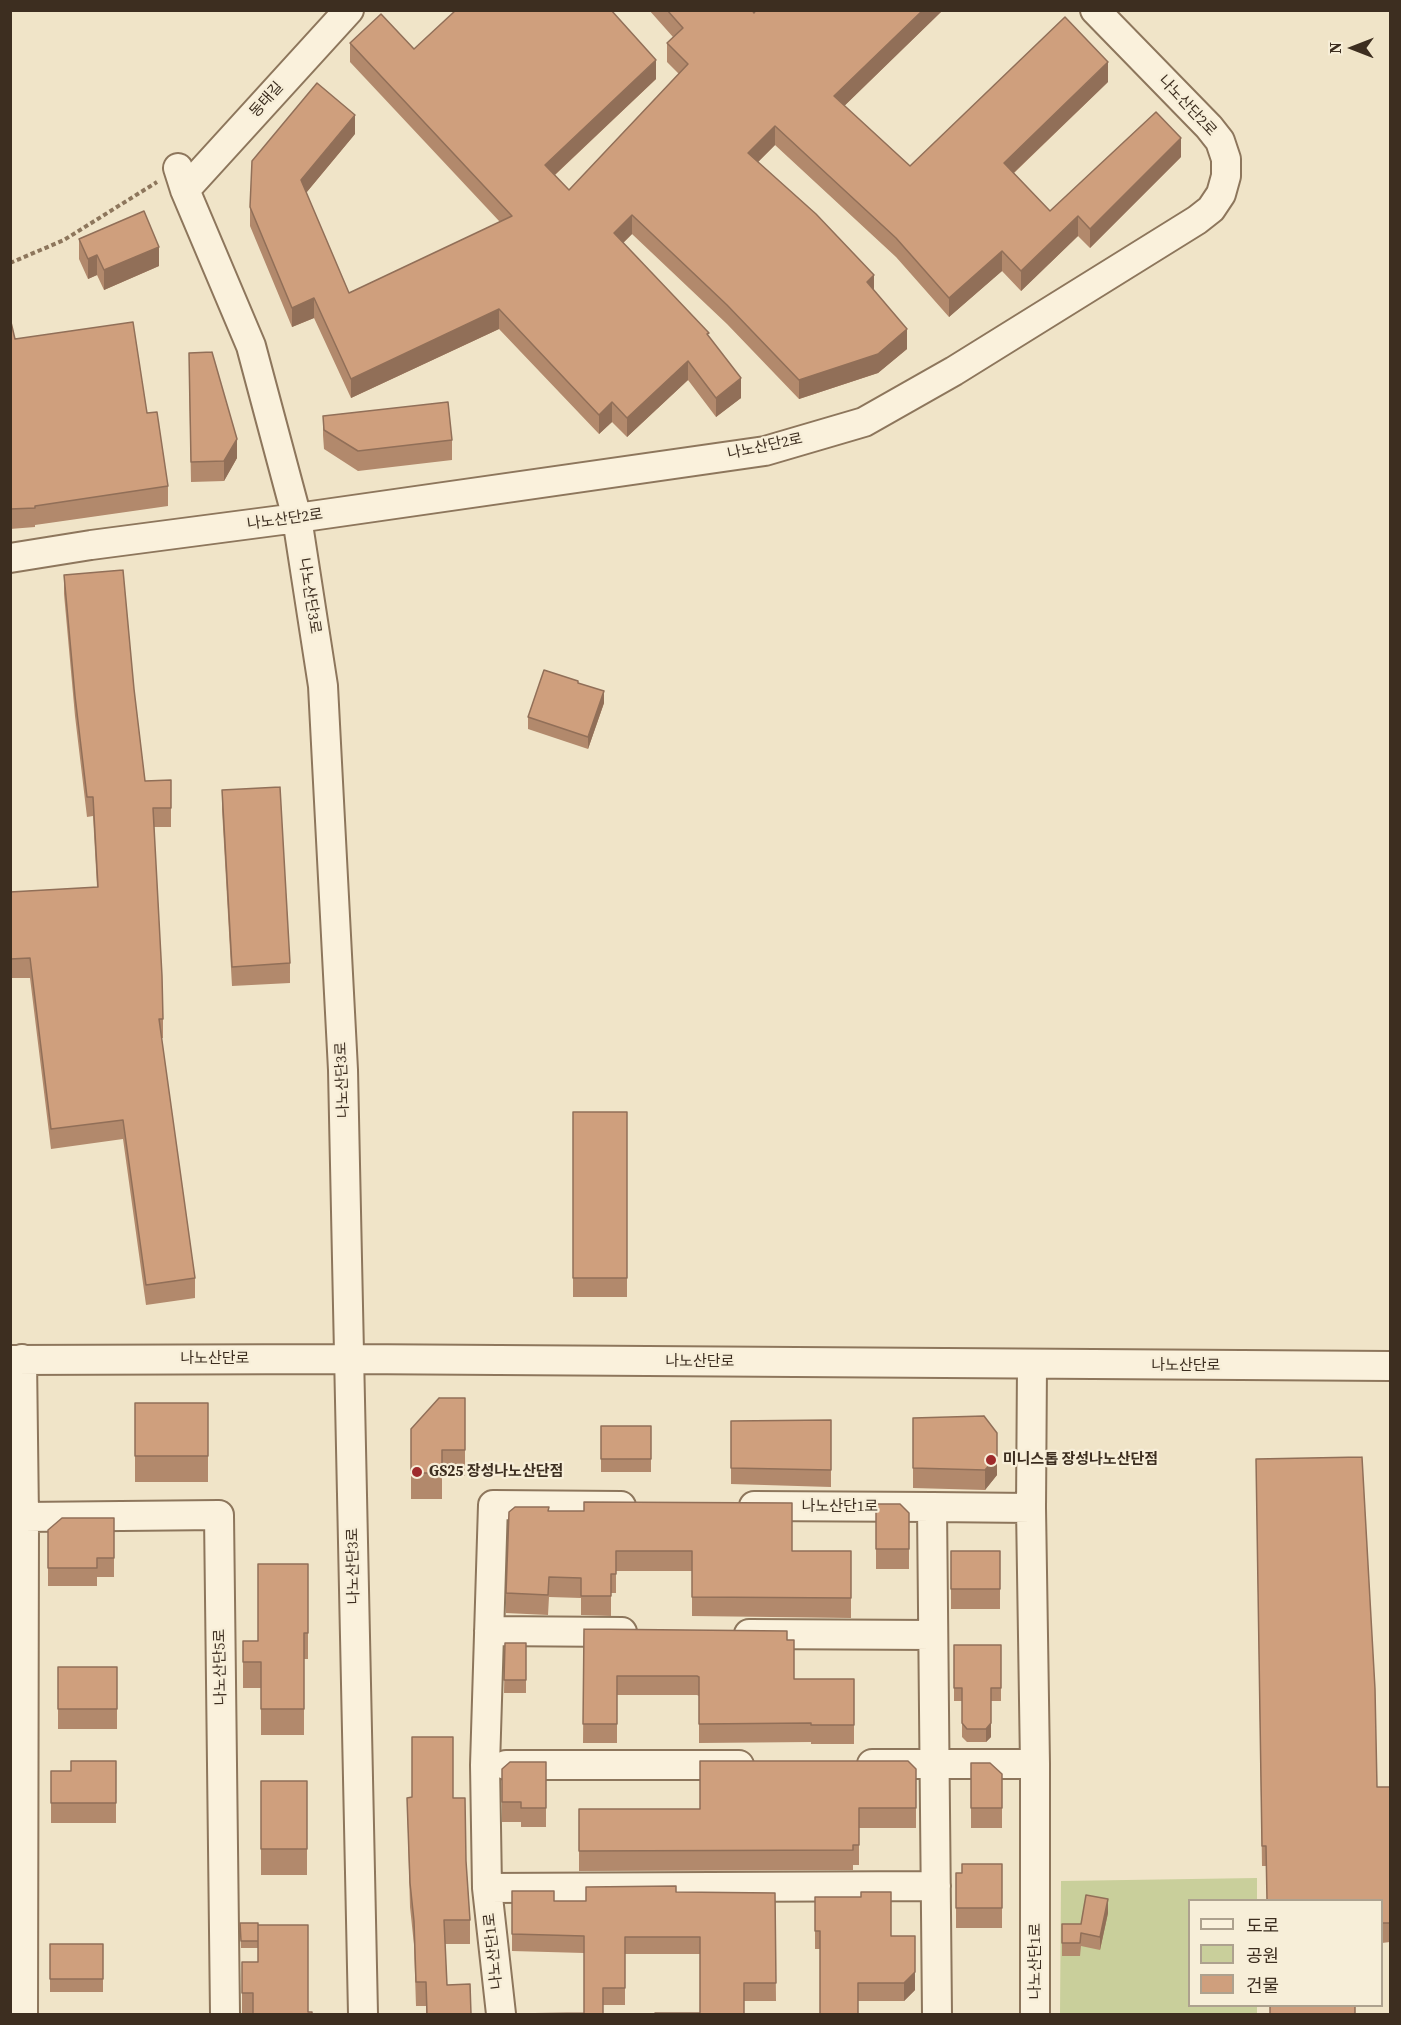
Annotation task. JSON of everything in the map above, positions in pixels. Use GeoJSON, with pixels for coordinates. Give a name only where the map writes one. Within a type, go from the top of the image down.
{"type":"FeatureCollection","features":[{"type":"Feature","properties":{"kind":"street","name":"동태길"},"geometry":{"type":"LineString","coordinates":[[181,179],[350,10]]}},
{"type":"Feature","properties":{"kind":"street","name":"나노산단2로"},"geometry":{"type":"LineString","coordinates":[[10,558],[765,451],[864,422],[954,370],[1197,220],[1211,209],[1221,194],[1226,177],[1226,159],[1220,141],[1095,10]]}},
{"type":"Feature","properties":{"kind":"street","name":"나노산단3로"},"geometry":{"type":"LineString","coordinates":[[181,179],[251,346],[297,518],[323,686],[343,1070],[363,2014]]}},
{"type":"Feature","properties":{"kind":"street","name":"나노산단로"},"geometry":{"type":"LineString","coordinates":[[16,1360],[350,1359],[1390,1366]]}},
{"type":"Feature","properties":{"kind":"street"},"geometry":{"type":"LineString","coordinates":[[16,1360],[24,1517],[23,2014]]}},
{"type":"Feature","properties":{"kind":"street","name":"나노산단1로"},"geometry":{"type":"LineString","coordinates":[[1032,1365],[1035,2014]]}},
{"type":"Feature","properties":{"kind":"street","name":"나노산단1로"},"geometry":{"type":"LineString","coordinates":[[501,2014],[487,1888],[485,1765],[493,1505],[644,1506]]}},
{"type":"Feature","properties":{"kind":"street","name":"나노산단1로"},"geometry":{"type":"LineString","coordinates":[[724,1506],[1031,1508]]}},
{"type":"Feature","properties":{"kind":"street"},"geometry":{"type":"LineString","coordinates":[[932,1507],[937,2014]]}},
{"type":"Feature","properties":{"kind":"street","name":"나노산단5로"},"geometry":{"type":"LineString","coordinates":[[24,1517],[219,1515],[225,2014]]}},
{"type":"Feature","properties":{"kind":"street"},"geometry":{"type":"LineString","coordinates":[[489,1631],[653,1633]]}},
{"type":"Feature","properties":{"kind":"street"},"geometry":{"type":"LineString","coordinates":[[723,1633],[933,1635]]}},
{"type":"Feature","properties":{"kind":"street"},"geometry":{"type":"LineString","coordinates":[[842,1764],[1035,1764]]}},
{"type":"Feature","properties":{"kind":"street"},"geometry":{"type":"LineString","coordinates":[[485,1765],[761,1765]]}},
{"type":"Feature","properties":{"kind":"street"},"geometry":{"type":"LineString","coordinates":[[487,1888],[936,1886]]}},
{"type":"Feature","properties":{"kind":"path"},"geometry":{"type":"LineString","coordinates":[[10,263],[64,240],[181,179]]}},
{"type":"Feature","properties":{"kind":"green space"},"geometry":{"type":"Polygon","coordinates":[[[1257,1878],[1257,1899],[1188,1899],[1188,2007],[1257,2007],[1257,2014],[1060,2014],[1061,1881],[1257,1878]]]}},
{"type":"Feature","properties":{"kind":"building"},"geometry":{"type":"Polygon","coordinates":[[[456,10],[611,10],[656,60],[545,165],[569,190],[688,64],[667,43],[683,28],[667,10],[752,10],[754,13],[756,10],[923,10],[834,96],[910,166],[1065,17],[1108,62],[1004,163],[1050,211],[1156,112],[1181,138],[1090,229],[1078,216],[1021,271],[1002,251],[949,298],[896,238],[775,126],[748,153],[816,214],[874,275],[867,282],[907,329],[878,354],[799,380],[727,305],[632,215],[614,233],[709,333],[707,334],[741,378],[716,398],[688,361],[627,418],[612,402],[599,415],[499,309],[351,379],[314,298],[292,308],[250,207],[252,161],[317,83],[355,115],[301,180],[349,293],[512,216],[350,43],[381,14],[414,49],[456,10]]]}},
{"type":"Feature","properties":{"kind":"building"},"geometry":{"type":"Polygon","coordinates":[[[144,211],[159,247],[104,270],[97,255],[88,259],[79,239],[144,211]]]}},
{"type":"Feature","properties":{"kind":"building"},"geometry":{"type":"Polygon","coordinates":[[[10,318],[15,339],[133,322],[147,413],[157,412],[168,486],[35,506],[35,508],[10,509],[10,318]]]}},
{"type":"Feature","properties":{"kind":"building"},"geometry":{"type":"Polygon","coordinates":[[[212,352],[237,439],[224,461],[191,462],[189,353],[212,352]]]}},
{"type":"Feature","properties":{"kind":"building"},"geometry":{"type":"Polygon","coordinates":[[[448,402],[452,440],[358,451],[324,430],[323,416],[448,402]]]}},
{"type":"Feature","properties":{"kind":"building"},"geometry":{"type":"Polygon","coordinates":[[[123,570],[145,781],[171,780],[171,808],[153,808],[162,976],[163,1019],[159,1019],[195,1278],[146,1285],[123,1120],[51,1129],[30,958],[10,959],[10,892],[98,887],[93,797],[87,797],[64,575],[123,570]]]}},
{"type":"Feature","properties":{"kind":"building"},"geometry":{"type":"Polygon","coordinates":[[[544,670],[604,691],[588,737],[528,717],[544,670]]]}},
{"type":"Feature","properties":{"kind":"building"},"geometry":{"type":"Polygon","coordinates":[[[280,787],[290,963],[232,967],[222,790],[280,787]]]}},
{"type":"Feature","properties":{"kind":"building"},"geometry":{"type":"Polygon","coordinates":[[[573,1112],[627,1112],[627,1278],[573,1278],[573,1112]]]}},
{"type":"Feature","properties":{"kind":"building"},"geometry":{"type":"Polygon","coordinates":[[[439,1398],[465,1398],[465,1450],[442,1450],[442,1473],[411,1473],[411,1429],[439,1398]]]}},
{"type":"Feature","properties":{"kind":"building"},"geometry":{"type":"Polygon","coordinates":[[[135,1403],[208,1403],[208,1456],[135,1456],[135,1403]]]}},
{"type":"Feature","properties":{"kind":"building"},"geometry":{"type":"Polygon","coordinates":[[[984,1416],[997,1433],[997,1456],[985,1470],[913,1468],[913,1418],[984,1416]]]}},
{"type":"Feature","properties":{"kind":"building"},"geometry":{"type":"Polygon","coordinates":[[[831,1420],[831,1470],[731,1468],[731,1421],[831,1420]]]}},
{"type":"Feature","properties":{"kind":"building"},"geometry":{"type":"Polygon","coordinates":[[[601,1426],[651,1426],[651,1459],[601,1459],[601,1426]]]}},
{"type":"Feature","properties":{"kind":"building"},"geometry":{"type":"Polygon","coordinates":[[[1362,1457],[1375,1689],[1377,1787],[1390,1787],[1390,1923],[1383,1923],[1383,1899],[1267,1899],[1266,1846],[1262,1846],[1256,1459],[1362,1457]]]}},
{"type":"Feature","properties":{"kind":"building"},"geometry":{"type":"Polygon","coordinates":[[[584,1502],[792,1503],[792,1551],[851,1551],[851,1598],[692,1597],[692,1551],[616,1551],[616,1574],[611,1574],[611,1596],[581,1596],[581,1578],[549,1577],[548,1595],[506,1593],[509,1512],[515,1507],[549,1507],[548,1511],[584,1511],[584,1502]]]}},
{"type":"Feature","properties":{"kind":"building"},"geometry":{"type":"Polygon","coordinates":[[[876,1504],[900,1504],[909,1513],[909,1549],[876,1549],[876,1504]]]}},
{"type":"Feature","properties":{"kind":"building"},"geometry":{"type":"Polygon","coordinates":[[[62,1518],[114,1518],[114,1558],[97,1558],[97,1568],[48,1568],[48,1530],[62,1518]]]}},
{"type":"Feature","properties":{"kind":"building"},"geometry":{"type":"Polygon","coordinates":[[[951,1551],[1000,1551],[1000,1589],[951,1589],[951,1551]]]}},
{"type":"Feature","properties":{"kind":"building"},"geometry":{"type":"Polygon","coordinates":[[[258,1564],[308,1564],[308,1633],[304,1633],[304,1709],[261,1709],[261,1662],[243,1662],[243,1641],[258,1641],[258,1564]]]}},
{"type":"Feature","properties":{"kind":"building"},"geometry":{"type":"Polygon","coordinates":[[[584,1629],[787,1631],[787,1640],[794,1640],[794,1679],[854,1679],[854,1725],[699,1724],[699,1677],[697,1676],[617,1676],[617,1724],[583,1724],[584,1629]]]}},
{"type":"Feature","properties":{"kind":"building"},"geometry":{"type":"Polygon","coordinates":[[[505,1643],[526,1643],[526,1680],[504,1680],[505,1643]]]}},
{"type":"Feature","properties":{"kind":"building"},"geometry":{"type":"Polygon","coordinates":[[[954,1645],[1001,1645],[1001,1688],[991,1688],[991,1723],[986,1729],[967,1729],[962,1723],[962,1688],[954,1688],[954,1645]]]}},
{"type":"Feature","properties":{"kind":"building"},"geometry":{"type":"Polygon","coordinates":[[[58,1667],[117,1667],[117,1709],[58,1709],[58,1667]]]}},
{"type":"Feature","properties":{"kind":"building"},"geometry":{"type":"Polygon","coordinates":[[[412,1737],[453,1737],[453,1798],[465,1798],[470,1920],[444,1920],[447,1985],[470,1984],[471,2014],[427,2014],[426,1982],[416,1982],[407,1798],[412,1797],[412,1737]]]}},
{"type":"Feature","properties":{"kind":"building"},"geometry":{"type":"Polygon","coordinates":[[[71,1761],[116,1761],[116,1803],[51,1803],[51,1771],[71,1771],[71,1761]]]}},
{"type":"Feature","properties":{"kind":"building"},"geometry":{"type":"Polygon","coordinates":[[[700,1761],[908,1761],[916,1769],[916,1808],[859,1808],[859,1845],[853,1845],[853,1850],[579,1851],[579,1809],[700,1809],[700,1761]]]}},
{"type":"Feature","properties":{"kind":"building"},"geometry":{"type":"Polygon","coordinates":[[[510,1762],[546,1762],[546,1808],[521,1808],[521,1802],[502,1802],[502,1769],[510,1762]]]}},
{"type":"Feature","properties":{"kind":"building"},"geometry":{"type":"Polygon","coordinates":[[[971,1763],[990,1763],[1002,1774],[1002,1808],[971,1808],[971,1763]]]}},
{"type":"Feature","properties":{"kind":"building"},"geometry":{"type":"Polygon","coordinates":[[[261,1781],[307,1781],[307,1849],[261,1849],[261,1781]]]}},
{"type":"Feature","properties":{"kind":"building"},"geometry":{"type":"Polygon","coordinates":[[[962,1864],[1002,1864],[1002,1908],[956,1908],[956,1873],[962,1873],[962,1864]]]}},
{"type":"Feature","properties":{"kind":"building"},"geometry":{"type":"Polygon","coordinates":[[[676,1886],[676,1892],[775,1893],[776,1983],[744,1983],[744,2014],[655,2014],[700,2013],[700,1937],[625,1937],[625,1988],[603,1988],[603,2014],[518,2014],[584,2013],[584,1936],[512,1934],[512,1891],[554,1891],[554,1901],[586,1901],[586,1887],[676,1886]]]}},
{"type":"Feature","properties":{"kind":"building"},"geometry":{"type":"Polygon","coordinates":[[[861,1892],[891,1892],[891,1936],[915,1936],[915,1972],[904,1983],[858,1983],[858,2014],[820,2014],[820,1931],[815,1931],[815,1897],[861,1897],[861,1892]]]}},
{"type":"Feature","properties":{"kind":"building"},"geometry":{"type":"Polygon","coordinates":[[[1086,1895],[1108,1899],[1100,1937],[1081,1933],[1080,1943],[1062,1943],[1062,1924],[1081,1924],[1086,1895]]]}},
{"type":"Feature","properties":{"kind":"building"},"geometry":{"type":"Polygon","coordinates":[[[240,1923],[258,1923],[258,1941],[241,1941],[240,1923]]]}},
{"type":"Feature","properties":{"kind":"building"},"geometry":{"type":"Polygon","coordinates":[[[258,1925],[308,1925],[308,2012],[312,2014],[253,2014],[253,1993],[242,1993],[242,1962],[258,1962],[258,1925]]]}},
{"type":"Feature","properties":{"kind":"building"},"geometry":{"type":"Polygon","coordinates":[[[50,1944],[103,1944],[103,1979],[50,1979],[50,1944]]]}},
{"type":"Feature","properties":{"kind":"building"},"geometry":{"type":"Polygon","coordinates":[[[1270,2007],[1355,2007],[1355,2014],[1270,2014],[1270,2007]]]}},
{"type":"Feature","properties":{"kind":"place","name":"미니스톱 장성나노산단점"},"geometry":{"type":"Point","coordinates":[991,1460]}},
{"type":"Feature","properties":{"kind":"place","name":"GS25 장성나노산단점"},"geometry":{"type":"Point","coordinates":[417,1472]}}]}
